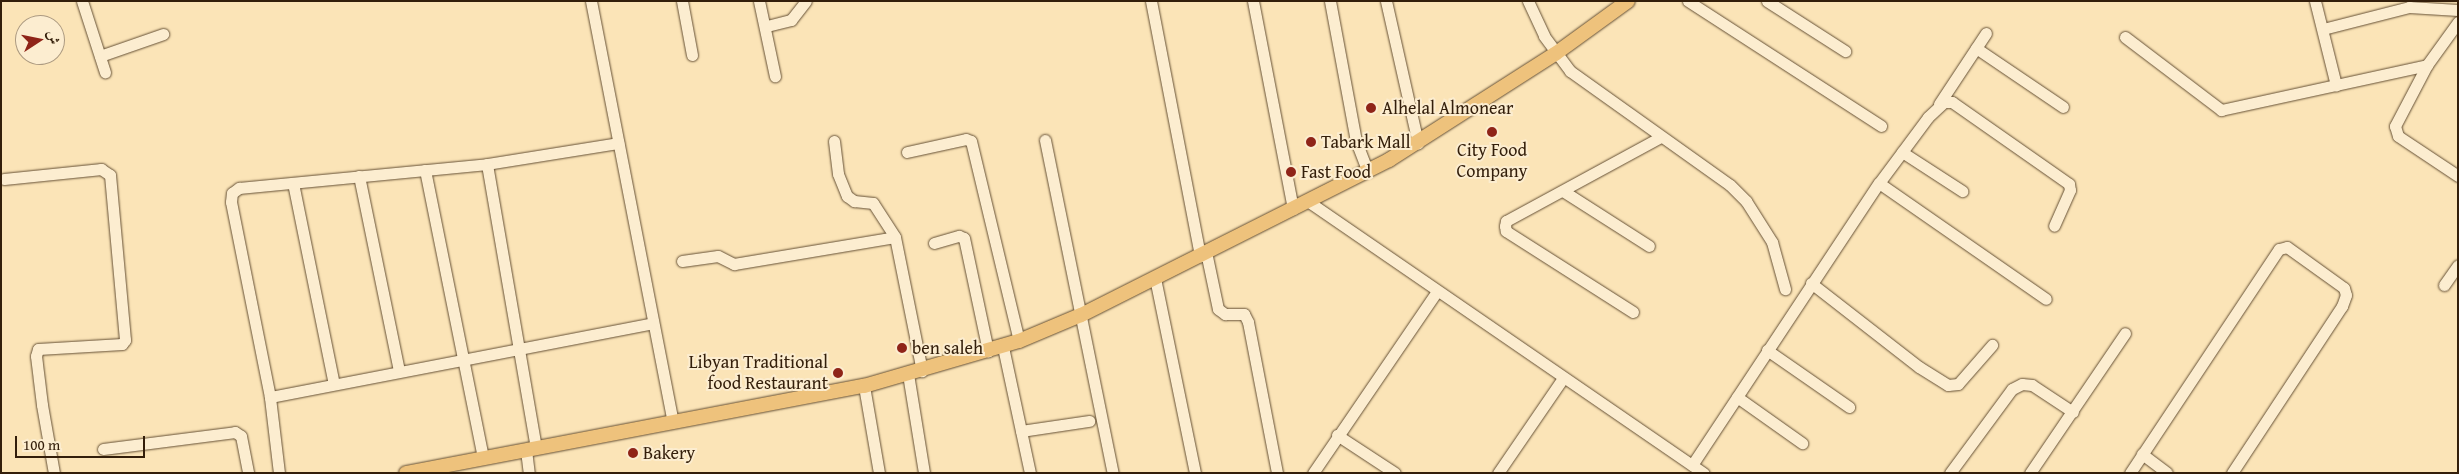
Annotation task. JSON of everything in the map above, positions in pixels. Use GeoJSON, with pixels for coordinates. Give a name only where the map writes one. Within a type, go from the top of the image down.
{"type":"FeatureCollection","features":[{"type":"Feature","properties":{"kind":"main road"},"geometry":{"type":"LineString","coordinates":[[406,473],[864,386],[1020,341],[1081,315],[1368,172],[1418,143],[1556,54],[1628,1]]}},
{"type":"Feature","properties":{"kind":"street"},"geometry":{"type":"LineString","coordinates":[[82,1],[105,72]]}},
{"type":"Feature","properties":{"kind":"street"},"geometry":{"type":"LineString","coordinates":[[591,1],[673,422]]}},
{"type":"Feature","properties":{"kind":"street"},"geometry":{"type":"LineString","coordinates":[[682,1],[692,55]]}},
{"type":"Feature","properties":{"kind":"street"},"geometry":{"type":"LineString","coordinates":[[760,1],[767,26],[775,76]]}},
{"type":"Feature","properties":{"kind":"street"},"geometry":{"type":"LineString","coordinates":[[767,26],[791,20],[806,1]]}},
{"type":"Feature","properties":{"kind":"street"},"geometry":{"type":"LineString","coordinates":[[1151,1],[1203,254],[1218,309],[1225,314],[1244,314],[1248,322],[1277,473]]}},
{"type":"Feature","properties":{"kind":"street"},"geometry":{"type":"LineString","coordinates":[[1253,1],[1293,209]]}},
{"type":"Feature","properties":{"kind":"street"},"geometry":{"type":"LineString","coordinates":[[1330,1],[1356,141],[1368,172]]}},
{"type":"Feature","properties":{"kind":"street"},"geometry":{"type":"LineString","coordinates":[[1386,1],[1418,143]]}},
{"type":"Feature","properties":{"kind":"street"},"geometry":{"type":"LineString","coordinates":[[1528,1],[1556,54],[1582,82],[1730,185],[1746,201],[1772,242],[1785,289]]}},
{"type":"Feature","properties":{"kind":"street"},"geometry":{"type":"LineString","coordinates":[[1688,1],[1881,126]]}},
{"type":"Feature","properties":{"kind":"street"},"geometry":{"type":"LineString","coordinates":[[1767,1],[1845,51]]}},
{"type":"Feature","properties":{"kind":"street"},"geometry":{"type":"LineString","coordinates":[[2315,1],[2336,85]]}},
{"type":"Feature","properties":{"kind":"street"},"geometry":{"type":"LineString","coordinates":[[2323,29],[2409,7],[2458,10]]}},
{"type":"Feature","properties":{"kind":"street"},"geometry":{"type":"LineString","coordinates":[[2458,22],[2427,65],[2396,122],[2396,131],[2458,176]]}},
{"type":"Feature","properties":{"kind":"street"},"geometry":{"type":"LineString","coordinates":[[1692,465],[1878,183],[1936,108],[1986,33]]}},
{"type":"Feature","properties":{"kind":"street"},"geometry":{"type":"LineString","coordinates":[[100,56],[163,34]]}},
{"type":"Feature","properties":{"kind":"street"},"geometry":{"type":"LineString","coordinates":[[2125,37],[2221,110],[2427,65]]}},
{"type":"Feature","properties":{"kind":"street"},"geometry":{"type":"LineString","coordinates":[[1976,48],[2063,107]]}},
{"type":"Feature","properties":{"kind":"street"},"geometry":{"type":"LineString","coordinates":[[1936,108],[1944,102],[1952,102],[2069,184],[2070,190],[2054,226]]}},
{"type":"Feature","properties":{"kind":"street"},"geometry":{"type":"LineString","coordinates":[[1633,312],[1505,228],[1506,221],[1661,137]]}},
{"type":"Feature","properties":{"kind":"street"},"geometry":{"type":"LineString","coordinates":[[907,152],[966,139],[971,141],[1020,341]]}},
{"type":"Feature","properties":{"kind":"street"},"geometry":{"type":"LineString","coordinates":[[1045,140],[1113,473]]}},
{"type":"Feature","properties":{"kind":"street"},"geometry":{"type":"LineString","coordinates":[[834,141],[838,174],[847,196],[854,201],[873,203],[895,237],[915,372],[924,473]]}},
{"type":"Feature","properties":{"kind":"street"},"geometry":{"type":"LineString","coordinates":[[279,473],[270,397],[231,202],[232,193],[239,188],[487,164],[618,143]]}},
{"type":"Feature","properties":{"kind":"street"},"geometry":{"type":"LineString","coordinates":[[1902,152],[1962,191]]}},
{"type":"Feature","properties":{"kind":"street"},"geometry":{"type":"LineString","coordinates":[[487,164],[531,449],[529,473]]}},
{"type":"Feature","properties":{"kind":"street"},"geometry":{"type":"LineString","coordinates":[[4,179],[101,169],[110,175],[125,340],[122,344],[38,349],[36,356],[42,405],[54,473]]}},
{"type":"Feature","properties":{"kind":"street"},"geometry":{"type":"LineString","coordinates":[[425,170],[483,458]]}},
{"type":"Feature","properties":{"kind":"street"},"geometry":{"type":"LineString","coordinates":[[359,176],[399,371]]}},
{"type":"Feature","properties":{"kind":"street"},"geometry":{"type":"LineString","coordinates":[[293,183],[334,384]]}},
{"type":"Feature","properties":{"kind":"street"},"geometry":{"type":"LineString","coordinates":[[1878,183],[2046,299]]}},
{"type":"Feature","properties":{"kind":"street"},"geometry":{"type":"LineString","coordinates":[[1563,191],[1649,246]]}},
{"type":"Feature","properties":{"kind":"street"},"geometry":{"type":"LineString","coordinates":[[1308,202],[1704,473]]}},
{"type":"Feature","properties":{"kind":"street"},"geometry":{"type":"LineString","coordinates":[[934,243],[959,236],[964,238],[988,351]]}},
{"type":"Feature","properties":{"kind":"street"},"geometry":{"type":"LineString","coordinates":[[682,261],[718,256],[734,264],[895,237]]}},
{"type":"Feature","properties":{"kind":"street"},"geometry":{"type":"LineString","coordinates":[[2130,473],[2279,249],[2287,246],[2344,288],[2346,295],[2342,306],[2232,473]]}},
{"type":"Feature","properties":{"kind":"street"},"geometry":{"type":"LineString","coordinates":[[2444,285],[2456,272]]}},
{"type":"Feature","properties":{"kind":"street"},"geometry":{"type":"LineString","coordinates":[[1155,278],[1195,473]]}},
{"type":"Feature","properties":{"kind":"street"},"geometry":{"type":"LineString","coordinates":[[1811,283],[1919,366],[1948,385],[1958,384],[1992,345]]}},
{"type":"Feature","properties":{"kind":"street"},"geometry":{"type":"LineString","coordinates":[[1313,473],[1438,291]]}},
{"type":"Feature","properties":{"kind":"street"},"geometry":{"type":"LineString","coordinates":[[270,397],[653,323]]}},
{"type":"Feature","properties":{"kind":"street"},"geometry":{"type":"LineString","coordinates":[[2030,473],[2125,333]]}},
{"type":"Feature","properties":{"kind":"street"},"geometry":{"type":"LineString","coordinates":[[1003,347],[1030,473]]}},
{"type":"Feature","properties":{"kind":"street"},"geometry":{"type":"LineString","coordinates":[[1767,350],[1849,407]]}},
{"type":"Feature","properties":{"kind":"street"},"geometry":{"type":"LineString","coordinates":[[1498,473],[1563,378]]}},
{"type":"Feature","properties":{"kind":"street"},"geometry":{"type":"LineString","coordinates":[[1950,473],[2012,389],[2022,384],[2032,385],[2073,412]]}},
{"type":"Feature","properties":{"kind":"street"},"geometry":{"type":"LineString","coordinates":[[864,386],[879,473]]}},
{"type":"Feature","properties":{"kind":"street"},"geometry":{"type":"LineString","coordinates":[[1737,397],[1802,443]]}},
{"type":"Feature","properties":{"kind":"street"},"geometry":{"type":"LineString","coordinates":[[1021,431],[1089,421]]}},
{"type":"Feature","properties":{"kind":"street"},"geometry":{"type":"LineString","coordinates":[[103,449],[235,432],[241,436],[248,473]]}},
{"type":"Feature","properties":{"kind":"street"},"geometry":{"type":"LineString","coordinates":[[1337,436],[1395,473]]}},
{"type":"Feature","properties":{"kind":"street"},"geometry":{"type":"LineString","coordinates":[[2142,454],[2167,473]]}},
{"type":"Feature","properties":{"kind":"place","name":"Alhelal Almonear"},"geometry":{"type":"Point","coordinates":[1371,108]}},
{"type":"Feature","properties":{"kind":"place","name":"City Food Company"},"geometry":{"type":"Point","coordinates":[1492,132]}},
{"type":"Feature","properties":{"kind":"place","name":"Tabark Mall"},"geometry":{"type":"Point","coordinates":[1311,142]}},
{"type":"Feature","properties":{"kind":"place","name":"Fast Food"},"geometry":{"type":"Point","coordinates":[1291,172]}},
{"type":"Feature","properties":{"kind":"place","name":"ben saleh"},"geometry":{"type":"Point","coordinates":[902,348]}},
{"type":"Feature","properties":{"kind":"place","name":"Libyan Traditional food Restaurant"},"geometry":{"type":"Point","coordinates":[838,373]}},
{"type":"Feature","properties":{"kind":"place","name":"Bakery"},"geometry":{"type":"Point","coordinates":[633,453]}}]}
